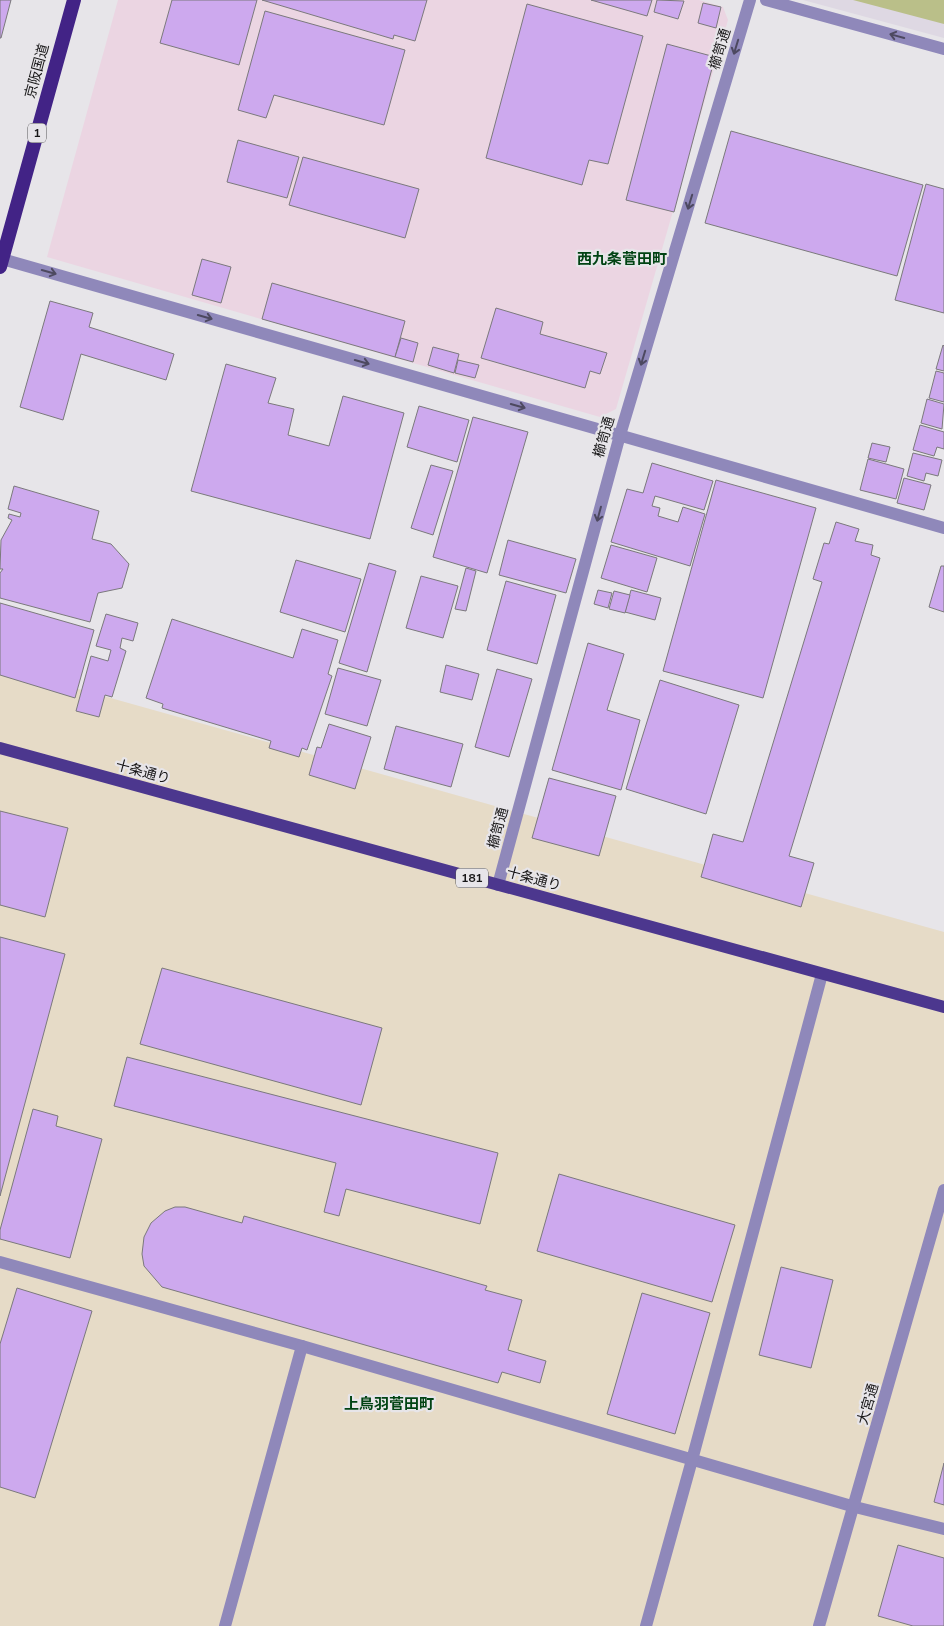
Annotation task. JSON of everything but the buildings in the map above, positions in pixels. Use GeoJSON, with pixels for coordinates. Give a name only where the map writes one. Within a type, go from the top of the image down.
{"type":"FeatureCollection","features":[{"type":"Feature","properties":{"kind":"highway","name":"京阪国道"},"geometry":{"type":"LineString","coordinates":[[1,263],[74,0]]}},
{"type":"Feature","properties":{"kind":"main road","name":"十条通り"},"geometry":{"type":"LineString","coordinates":[[0,748],[944,1007]]}},
{"type":"Feature","properties":{"kind":"street","name":"櫛笥通"},"geometry":{"type":"LineString","coordinates":[[498,885],[620,435],[750,0]]}},
{"type":"Feature","properties":{"kind":"street"},"geometry":{"type":"LineString","coordinates":[[766,0],[944,49]]}},
{"type":"Feature","properties":{"kind":"street"},"geometry":{"type":"LineString","coordinates":[[1,263],[620,435],[944,528]]}},
{"type":"Feature","properties":{"kind":"street"},"geometry":{"type":"LineString","coordinates":[[646,1626],[822,974]]}},
{"type":"Feature","properties":{"kind":"street","name":"大宮通"},"geometry":{"type":"LineString","coordinates":[[819,1626],[855,1507],[944,1190]]}},
{"type":"Feature","properties":{"kind":"street"},"geometry":{"type":"LineString","coordinates":[[0,1262],[302,1346],[855,1507],[944,1529]]}},
{"type":"Feature","properties":{"kind":"street"},"geometry":{"type":"LineString","coordinates":[[225,1626],[302,1346]]}},
{"type":"Feature","properties":{"kind":"shaded area"},"geometry":{"type":"Polygon","coordinates":[[[118,0],[699,0],[723,7],[728,20],[616,409],[600,417],[47,257],[118,0]]]}},
{"type":"Feature","properties":{"kind":"shaded area"},"geometry":{"type":"Polygon","coordinates":[[[803,0],[944,0],[944,38],[803,0]]]}},
{"type":"Feature","properties":{"kind":"shaded area"},"geometry":{"type":"Polygon","coordinates":[[[0,667],[944,932],[944,1626],[0,1626],[0,667]]]}},
{"type":"Feature","properties":{"kind":"green space"},"geometry":{"type":"Polygon","coordinates":[[[853,0],[944,0],[944,24],[853,0]]]}},
{"type":"Feature","properties":{"kind":"district","name":"西九条菅田町"},"geometry":{"type":"Point","coordinates":[622,259]}},
{"type":"Feature","properties":{"kind":"district","name":"上鳥羽菅田町"},"geometry":{"type":"Point","coordinates":[389,1404]}}]}
